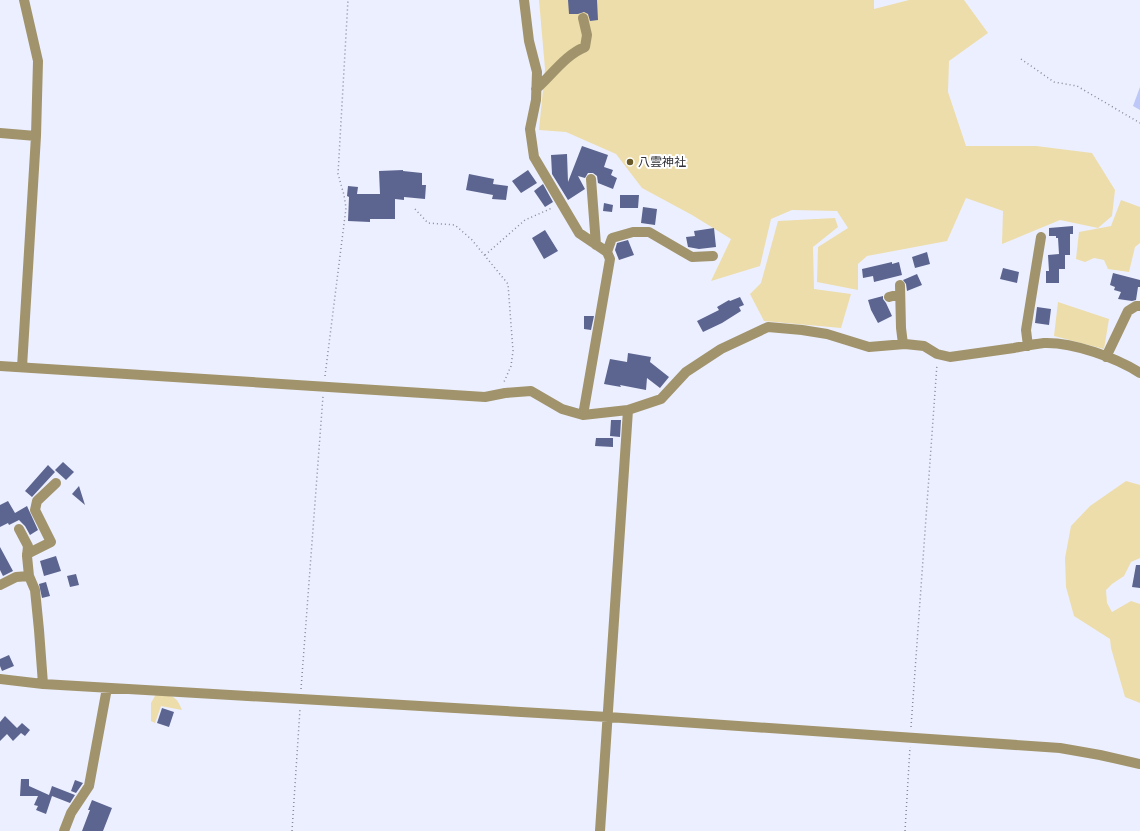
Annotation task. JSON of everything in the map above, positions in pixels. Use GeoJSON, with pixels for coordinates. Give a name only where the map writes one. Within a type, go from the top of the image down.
{"type":"FeatureCollection","features":[{"type":"Feature","properties":{"kind":"street"},"geometry":{"type":"LineString","coordinates":[[22,367],[36,136],[38,61],[24,0]]}},
{"type":"Feature","properties":{"kind":"street"},"geometry":{"type":"LineString","coordinates":[[524,0],[529,41],[537,72],[536,100],[530,129],[534,157],[578,233],[607,252],[610,259],[583,415]]}},
{"type":"Feature","properties":{"kind":"street"},"geometry":{"type":"LineString","coordinates":[[536,89],[564,60],[585,46],[586,34],[583,18]]}},
{"type":"Feature","properties":{"kind":"street"},"geometry":{"type":"LineString","coordinates":[[0,134],[36,136]]}},
{"type":"Feature","properties":{"kind":"street"},"geometry":{"type":"LineString","coordinates":[[591,179],[596,245]]}},
{"type":"Feature","properties":{"kind":"street"},"geometry":{"type":"LineString","coordinates":[[607,252],[612,238],[633,232],[649,232],[692,258],[713,256]]}},
{"type":"Feature","properties":{"kind":"street"},"geometry":{"type":"LineString","coordinates":[[1028,346],[1026,330],[1040,237]]}},
{"type":"Feature","properties":{"kind":"street"},"geometry":{"type":"LineString","coordinates":[[889,297],[900,289],[903,344]]}},
{"type":"Feature","properties":{"kind":"street"},"geometry":{"type":"LineString","coordinates":[[1106,356],[1128,311],[1136,306],[1140,306]]}},
{"type":"Feature","properties":{"kind":"street"},"geometry":{"type":"LineString","coordinates":[[0,366],[484,397],[505,393],[531,391],[562,409],[583,415],[628,410],[661,399],[686,372],[721,349],[768,327],[827,334],[869,347],[903,344],[924,346],[937,354],[950,357],[1045,343],[1073,346],[1106,356],[1131,367],[1140,374]]}},
{"type":"Feature","properties":{"kind":"street"},"geometry":{"type":"LineString","coordinates":[[600,831],[628,410]]}},
{"type":"Feature","properties":{"kind":"street"},"geometry":{"type":"LineString","coordinates":[[27,554],[51,542],[35,510],[37,501],[56,483]]}},
{"type":"Feature","properties":{"kind":"street"},"geometry":{"type":"LineString","coordinates":[[19,529],[28,546],[28,576],[35,590],[43,684]]}},
{"type":"Feature","properties":{"kind":"street"},"geometry":{"type":"LineString","coordinates":[[0,585],[16,577],[28,576]]}},
{"type":"Feature","properties":{"kind":"street"},"geometry":{"type":"LineString","coordinates":[[0,680],[43,684],[608,717],[911,737],[1060,748],[1140,764]]}},
{"type":"Feature","properties":{"kind":"street"},"geometry":{"type":"LineString","coordinates":[[64,831],[71,813],[89,786],[107,688]]}},
{"type":"Feature","properties":{"kind":"path"},"geometry":{"type":"LineString","coordinates":[[292,831],[323,387],[346,208],[338,174],[348,0]]}},
{"type":"Feature","properties":{"kind":"path"},"geometry":{"type":"LineString","coordinates":[[1021,59],[1054,82],[1076,86],[1140,124]]}},
{"type":"Feature","properties":{"kind":"path"},"geometry":{"type":"LineString","coordinates":[[485,255],[525,220],[561,204]]}},
{"type":"Feature","properties":{"kind":"path"},"geometry":{"type":"LineString","coordinates":[[415,209],[428,223],[455,225],[472,240],[508,284],[513,351],[511,366],[504,384],[495,395]]}},
{"type":"Feature","properties":{"kind":"path"},"geometry":{"type":"LineString","coordinates":[[905,831],[937,354]]}},
{"type":"Feature","properties":{"kind":"shaded area"},"geometry":{"type":"Polygon","coordinates":[[[539,0],[874,0],[874,9],[909,0],[964,0],[988,33],[949,61],[948,92],[966,146],[1036,146],[1092,153],[1115,190],[1112,216],[1098,228],[1060,220],[1002,244],[1003,211],[966,198],[947,241],[867,256],[858,264],[858,290],[817,282],[818,247],[848,228],[837,211],[792,210],[771,219],[760,266],[711,281],[731,239],[692,215],[642,188],[616,154],[566,132],[539,130],[545,69],[539,0]]]}},
{"type":"Feature","properties":{"kind":"shaded area"},"geometry":{"type":"Polygon","coordinates":[[[1121,200],[1140,207],[1140,243],[1135,247],[1129,272],[1108,269],[1104,260],[1094,258],[1085,262],[1076,259],[1079,232],[1111,226],[1121,200]]]}},
{"type":"Feature","properties":{"kind":"shaded area"},"geometry":{"type":"Polygon","coordinates":[[[835,218],[838,227],[813,247],[814,289],[851,294],[841,328],[764,321],[750,294],[761,283],[778,221],[835,218]]]}},
{"type":"Feature","properties":{"kind":"shaded area"},"geometry":{"type":"Polygon","coordinates":[[[1058,302],[1109,319],[1104,349],[1054,336],[1058,302]]]}},
{"type":"Feature","properties":{"kind":"shaded area"},"geometry":{"type":"Polygon","coordinates":[[[1126,481],[1140,485],[1140,558],[1131,562],[1124,576],[1106,590],[1107,603],[1112,612],[1131,601],[1140,604],[1140,703],[1125,697],[1111,648],[1110,639],[1074,616],[1066,587],[1065,558],[1071,526],[1090,506],[1126,481]]]}},
{"type":"Feature","properties":{"kind":"shaded area"},"geometry":{"type":"Polygon","coordinates":[[[156,694],[175,698],[182,710],[161,706],[155,723],[151,721],[151,703],[156,694]]]}},
{"type":"Feature","properties":{"kind":"water"},"geometry":{"type":"Polygon","coordinates":[[[1140,87],[1140,110],[1133,106],[1140,87]]]}},
{"type":"Feature","properties":{"kind":"building"},"geometry":{"type":"Polygon","coordinates":[[[568,0],[597,0],[598,20],[590,21],[588,14],[584,12],[569,14],[568,0]]]}},
{"type":"Feature","properties":{"kind":"building"},"geometry":{"type":"Polygon","coordinates":[[[582,146],[608,155],[604,167],[613,170],[611,175],[617,178],[613,189],[598,183],[597,176],[593,173],[588,173],[585,178],[578,176],[585,189],[568,200],[552,174],[551,155],[567,154],[568,182],[582,146]]]}},
{"type":"Feature","properties":{"kind":"building"},"geometry":{"type":"Polygon","coordinates":[[[403,170],[422,173],[422,185],[426,185],[425,199],[404,197],[404,200],[395,199],[395,219],[370,219],[370,222],[348,221],[348,186],[358,187],[357,194],[380,194],[379,171],[403,170]]]}},
{"type":"Feature","properties":{"kind":"building"},"geometry":{"type":"Polygon","coordinates":[[[528,170],[537,183],[521,193],[512,181],[528,170]]]}},
{"type":"Feature","properties":{"kind":"building"},"geometry":{"type":"Polygon","coordinates":[[[469,174],[494,179],[493,184],[508,186],[506,200],[492,199],[493,195],[466,190],[469,174]]]}},
{"type":"Feature","properties":{"kind":"building"},"geometry":{"type":"Polygon","coordinates":[[[543,184],[553,202],[545,207],[534,191],[543,184]]]}},
{"type":"Feature","properties":{"kind":"building"},"geometry":{"type":"Polygon","coordinates":[[[620,195],[639,195],[638,208],[620,208],[620,195]]]}},
{"type":"Feature","properties":{"kind":"building"},"geometry":{"type":"Polygon","coordinates":[[[604,203],[613,205],[612,212],[603,211],[604,203]]]}},
{"type":"Feature","properties":{"kind":"building"},"geometry":{"type":"Polygon","coordinates":[[[643,207],[657,209],[655,225],[641,223],[643,207]]]}},
{"type":"Feature","properties":{"kind":"building"},"geometry":{"type":"Polygon","coordinates":[[[1073,226],[1073,234],[1070,234],[1070,255],[1065,255],[1065,269],[1059,269],[1059,283],[1046,283],[1046,271],[1049,271],[1048,255],[1059,254],[1058,238],[1056,238],[1056,236],[1049,236],[1049,228],[1073,226]]]}},
{"type":"Feature","properties":{"kind":"building"},"geometry":{"type":"Polygon","coordinates":[[[714,228],[716,247],[699,249],[688,247],[686,237],[695,236],[694,231],[714,228]]]}},
{"type":"Feature","properties":{"kind":"building"},"geometry":{"type":"Polygon","coordinates":[[[545,230],[558,251],[544,259],[532,238],[545,230]]]}},
{"type":"Feature","properties":{"kind":"building"},"geometry":{"type":"Polygon","coordinates":[[[628,240],[634,255],[619,260],[615,250],[617,243],[628,240]]]}},
{"type":"Feature","properties":{"kind":"building"},"geometry":{"type":"Polygon","coordinates":[[[927,252],[930,264],[915,268],[912,257],[927,252]]]}},
{"type":"Feature","properties":{"kind":"building"},"geometry":{"type":"Polygon","coordinates":[[[892,262],[892,264],[899,262],[902,275],[874,282],[873,276],[863,278],[862,269],[892,262]]]}},
{"type":"Feature","properties":{"kind":"building"},"geometry":{"type":"Polygon","coordinates":[[[1003,268],[1019,272],[1017,283],[1000,279],[1003,268]]]}},
{"type":"Feature","properties":{"kind":"building"},"geometry":{"type":"Polygon","coordinates":[[[1113,273],[1140,280],[1140,287],[1138,287],[1136,300],[1132,301],[1118,299],[1121,292],[1114,290],[1115,287],[1110,285],[1113,273]]]}},
{"type":"Feature","properties":{"kind":"building"},"geometry":{"type":"Polygon","coordinates":[[[917,274],[922,285],[907,291],[906,284],[903,280],[917,274]]]}},
{"type":"Feature","properties":{"kind":"building"},"geometry":{"type":"Polygon","coordinates":[[[883,296],[883,299],[892,316],[878,323],[871,310],[868,300],[883,296]]]}},
{"type":"Feature","properties":{"kind":"building"},"geometry":{"type":"Polygon","coordinates":[[[740,297],[744,305],[739,307],[741,311],[722,323],[703,332],[697,321],[719,310],[717,307],[729,300],[730,301],[740,297]]]}},
{"type":"Feature","properties":{"kind":"building"},"geometry":{"type":"Polygon","coordinates":[[[1037,307],[1051,309],[1049,325],[1035,323],[1037,307]]]}},
{"type":"Feature","properties":{"kind":"building"},"geometry":{"type":"Polygon","coordinates":[[[584,316],[594,316],[591,330],[584,329],[584,316]]]}},
{"type":"Feature","properties":{"kind":"building"},"geometry":{"type":"Polygon","coordinates":[[[628,353],[651,357],[650,362],[669,377],[660,388],[647,378],[646,390],[620,385],[621,387],[604,384],[610,359],[627,362],[628,353]]]}},
{"type":"Feature","properties":{"kind":"building"},"geometry":{"type":"Polygon","coordinates":[[[611,420],[621,420],[620,437],[610,436],[611,420]]]}},
{"type":"Feature","properties":{"kind":"building"},"geometry":{"type":"Polygon","coordinates":[[[596,438],[613,438],[613,447],[595,446],[596,438]]]}},
{"type":"Feature","properties":{"kind":"building"},"geometry":{"type":"Polygon","coordinates":[[[63,462],[74,472],[66,480],[55,470],[63,462]]]}},
{"type":"Feature","properties":{"kind":"building"},"geometry":{"type":"Polygon","coordinates":[[[48,465],[55,472],[32,497],[25,491],[48,465]]]}},
{"type":"Feature","properties":{"kind":"building"},"geometry":{"type":"Polygon","coordinates":[[[79,486],[85,505],[72,494],[79,486]]]}},
{"type":"Feature","properties":{"kind":"building"},"geometry":{"type":"Polygon","coordinates":[[[8,501],[15,513],[27,506],[38,530],[30,535],[25,526],[19,520],[9,525],[8,523],[0,527],[0,505],[8,501]]]}},
{"type":"Feature","properties":{"kind":"building"},"geometry":{"type":"Polygon","coordinates":[[[0,547],[13,571],[3,576],[0,570],[0,547]]]}},
{"type":"Feature","properties":{"kind":"building"},"geometry":{"type":"Polygon","coordinates":[[[56,556],[61,571],[44,576],[40,561],[56,556]]]}},
{"type":"Feature","properties":{"kind":"building"},"geometry":{"type":"Polygon","coordinates":[[[1136,565],[1140,565],[1140,588],[1132,587],[1136,565]]]}},
{"type":"Feature","properties":{"kind":"building"},"geometry":{"type":"Polygon","coordinates":[[[76,574],[79,585],[70,587],[67,576],[76,574]]]}},
{"type":"Feature","properties":{"kind":"building"},"geometry":{"type":"Polygon","coordinates":[[[46,582],[50,596],[42,598],[39,584],[46,582]]]}},
{"type":"Feature","properties":{"kind":"building"},"geometry":{"type":"Polygon","coordinates":[[[9,655],[14,666],[2,671],[0,659],[9,655]]]}},
{"type":"Feature","properties":{"kind":"building"},"geometry":{"type":"Polygon","coordinates":[[[162,708],[174,712],[169,727],[157,723],[162,708]]]}},
{"type":"Feature","properties":{"kind":"building"},"geometry":{"type":"Polygon","coordinates":[[[5,716],[17,728],[22,723],[30,730],[25,736],[21,733],[13,741],[7,734],[0,741],[0,722],[5,716]]]}},
{"type":"Feature","properties":{"kind":"building"},"geometry":{"type":"Polygon","coordinates":[[[21,779],[29,779],[29,786],[49,795],[52,786],[75,795],[70,803],[52,796],[46,814],[36,810],[38,806],[34,805],[38,796],[20,796],[21,779]]]}},
{"type":"Feature","properties":{"kind":"building"},"geometry":{"type":"Polygon","coordinates":[[[75,780],[83,783],[76,793],[71,791],[75,780]]]}},
{"type":"Feature","properties":{"kind":"building"},"geometry":{"type":"Polygon","coordinates":[[[92,800],[112,808],[103,831],[82,831],[92,800]]]}},
{"type":"Feature","properties":{"kind":"place","name":"八雲神社"},"geometry":{"type":"Point","coordinates":[630,162]}}]}
